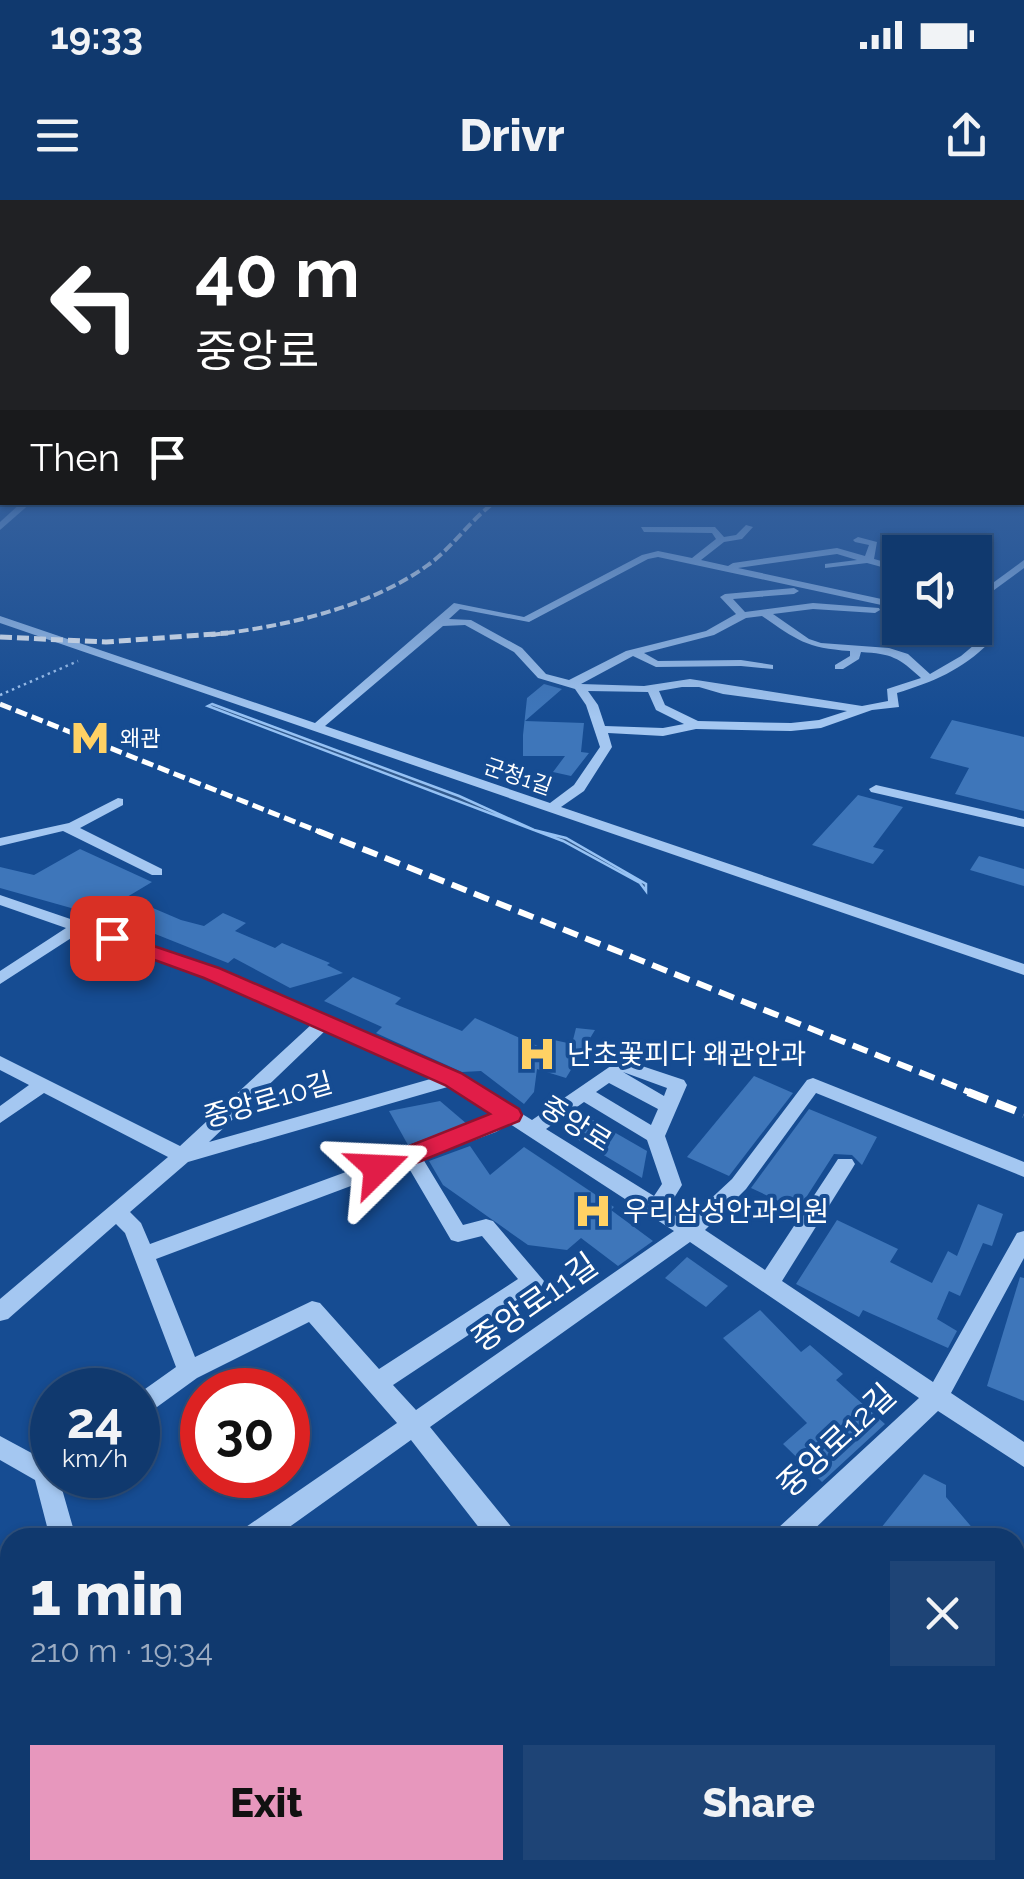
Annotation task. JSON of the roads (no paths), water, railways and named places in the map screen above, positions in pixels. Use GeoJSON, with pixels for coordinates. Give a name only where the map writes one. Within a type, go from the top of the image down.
{"type":"FeatureCollection","features":[{"type":"Feature","properties":{"kind":"street"},"geometry":{"type":"LineString","coordinates":[[316,728],[458,605],[525,620],[639,560]]}},
{"type":"Feature","properties":{"kind":"street"},"geometry":{"type":"LineString","coordinates":[[686,560],[882,602]]}},
{"type":"Feature","properties":{"kind":"street"},"geometry":{"type":"LineString","coordinates":[[718,568],[774,560]]}},
{"type":"Feature","properties":{"kind":"street"},"geometry":{"type":"LineString","coordinates":[[828,566],[869,560]]}},
{"type":"Feature","properties":{"kind":"street"},"geometry":{"type":"LineString","coordinates":[[992,586],[1024,563]]}},
{"type":"Feature","properties":{"kind":"street"},"geometry":{"type":"LineString","coordinates":[[743,615],[725,597],[813,589],[830,599],[833,609]]}},
{"type":"Feature","properties":{"kind":"street"},"geometry":{"type":"LineString","coordinates":[[575,686],[635,652],[710,633],[743,615],[813,606],[882,607]]}},
{"type":"Feature","properties":{"kind":"street"},"geometry":{"type":"LineString","coordinates":[[764,612],[805,641],[904,656],[930,680]]}},
{"type":"Feature","properties":{"kind":"street","name":"군청1길"},"geometry":{"type":"LineString","coordinates":[[0,619],[1024,970]]}},
{"type":"Feature","properties":{"kind":"street"},"geometry":{"type":"LineString","coordinates":[[440,623],[467,622],[518,650],[542,676],[575,686],[652,689],[675,682],[705,683],[739,692],[862,710]]}},
{"type":"Feature","properties":{"kind":"street"},"geometry":{"type":"LineString","coordinates":[[600,729],[663,732],[696,725],[822,724],[895,704],[891,691],[930,680],[966,661],[981,645]]}},
{"type":"Feature","properties":{"kind":"street"},"geometry":{"type":"LineString","coordinates":[[839,666],[855,657],[856,650]]}},
{"type":"Feature","properties":{"kind":"street"},"geometry":{"type":"LineString","coordinates":[[635,652],[656,664],[769,667]]}},
{"type":"Feature","properties":{"kind":"street"},"geometry":{"type":"LineString","coordinates":[[705,683],[720,674],[720,664]]}},
{"type":"Feature","properties":{"kind":"street"},"geometry":{"type":"LineString","coordinates":[[551,808],[579,788],[606,747],[592,705],[575,686]]}},
{"type":"Feature","properties":{"kind":"street"},"geometry":{"type":"LineString","coordinates":[[652,689],[660,707],[696,725]]}},
{"type":"Feature","properties":{"kind":"street"},"geometry":{"type":"LineString","coordinates":[[876,789],[1024,823]]}},
{"type":"Feature","properties":{"kind":"street"},"geometry":{"type":"LineString","coordinates":[[70,828],[118,802]]}},
{"type":"Feature","properties":{"kind":"street"},"geometry":{"type":"LineString","coordinates":[[1,842],[64,826],[157,872]]}},
{"type":"Feature","properties":{"kind":"street","name":"중앙로"},"geometry":{"type":"LineString","coordinates":[[0,900],[211,973],[453,1079],[656,1208],[1024,1456]]}},
{"type":"Feature","properties":{"kind":"street"},"geometry":{"type":"LineString","coordinates":[[0,979],[79,926]]}},
{"type":"Feature","properties":{"kind":"street"},"geometry":{"type":"LineString","coordinates":[[0,1062],[182,1156],[324,1022]]}},
{"type":"Feature","properties":{"kind":"street"},"geometry":{"type":"LineString","coordinates":[[532,1129],[608,1074],[668,1106],[655,1136]]}},
{"type":"Feature","properties":{"kind":"street","name":"중앙로10길"},"geometry":{"type":"LineString","coordinates":[[0,1312],[182,1156],[453,1079]]}},
{"type":"Feature","properties":{"kind":"street"},"geometry":{"type":"LineString","coordinates":[[0,1116],[44,1084]]}},
{"type":"Feature","properties":{"kind":"street","name":"중앙로11길"},"geometry":{"type":"LineString","coordinates":[[267,1528],[690,1231],[739,1184],[813,1084],[1024,1170]]}},
{"type":"Feature","properties":{"kind":"street"},"geometry":{"type":"LineString","coordinates":[[582,1094],[655,1136],[672,1185],[656,1208]]}},
{"type":"Feature","properties":{"kind":"street"},"geometry":{"type":"LineString","coordinates":[[144,1255],[510,1115]]}},
{"type":"Feature","properties":{"kind":"street"},"geometry":{"type":"LineString","coordinates":[[377,1383],[534,1281],[486,1227],[458,1234],[411,1156]]}},
{"type":"Feature","properties":{"kind":"street"},"geometry":{"type":"LineString","coordinates":[[768,1284],[846,1164]]}},
{"type":"Feature","properties":{"kind":"street"},"geometry":{"type":"LineString","coordinates":[[117,1212],[134,1228],[188,1368]]}},
{"type":"Feature","properties":{"kind":"street","name":"중앙로12길"},"geometry":{"type":"LineString","coordinates":[[797,1528],[936,1398],[1024,1239]]}},
{"type":"Feature","properties":{"kind":"street"},"geometry":{"type":"LineString","coordinates":[[195,1368],[312,1310],[415,1426],[496,1528]]}},
{"type":"Feature","properties":{"kind":"street"},"geometry":{"type":"LineString","coordinates":[[0,1447],[30,1461]]}},
{"type":"Feature","properties":{"kind":"street"},"geometry":{"type":"LineString","coordinates":[[55,1498],[61,1528]]}},
{"type":"Feature","properties":{"kind":"railway"},"geometry":{"type":"LineString","coordinates":[[222,633],[295,621],[352,604],[405,580],[434,560]]}},
{"type":"Feature","properties":{"kind":"railway"},"geometry":{"type":"LineString","coordinates":[[0,637],[106,642],[222,633]]}},
{"type":"Feature","properties":{"kind":"railway"},"geometry":{"type":"LineString","coordinates":[[211,635],[222,633]]}},
{"type":"Feature","properties":{"kind":"railway"},"geometry":{"type":"LineString","coordinates":[[222,633],[228,633]]}},
{"type":"Feature","properties":{"kind":"railway"},"geometry":{"type":"LineString","coordinates":[[0,704],[325,834]]}},
{"type":"Feature","properties":{"kind":"railway"},"geometry":{"type":"LineString","coordinates":[[318,831],[974,1094]]}},
{"type":"Feature","properties":{"kind":"railway"},"geometry":{"type":"LineString","coordinates":[[968,1092],[1024,1114]]}},
{"type":"Feature","properties":{"kind":"place","name":"왜관"},"geometry":{"type":"Point","coordinates":[90,738]}},
{"type":"Feature","properties":{"kind":"place","name":"난초꽃피다 왜관안과"},"geometry":{"type":"Point","coordinates":[537,1054]}},
{"type":"Feature","properties":{"kind":"place","name":"우리삼성안과의원"},"geometry":{"type":"Point","coordinates":[593,1211]}}]}
